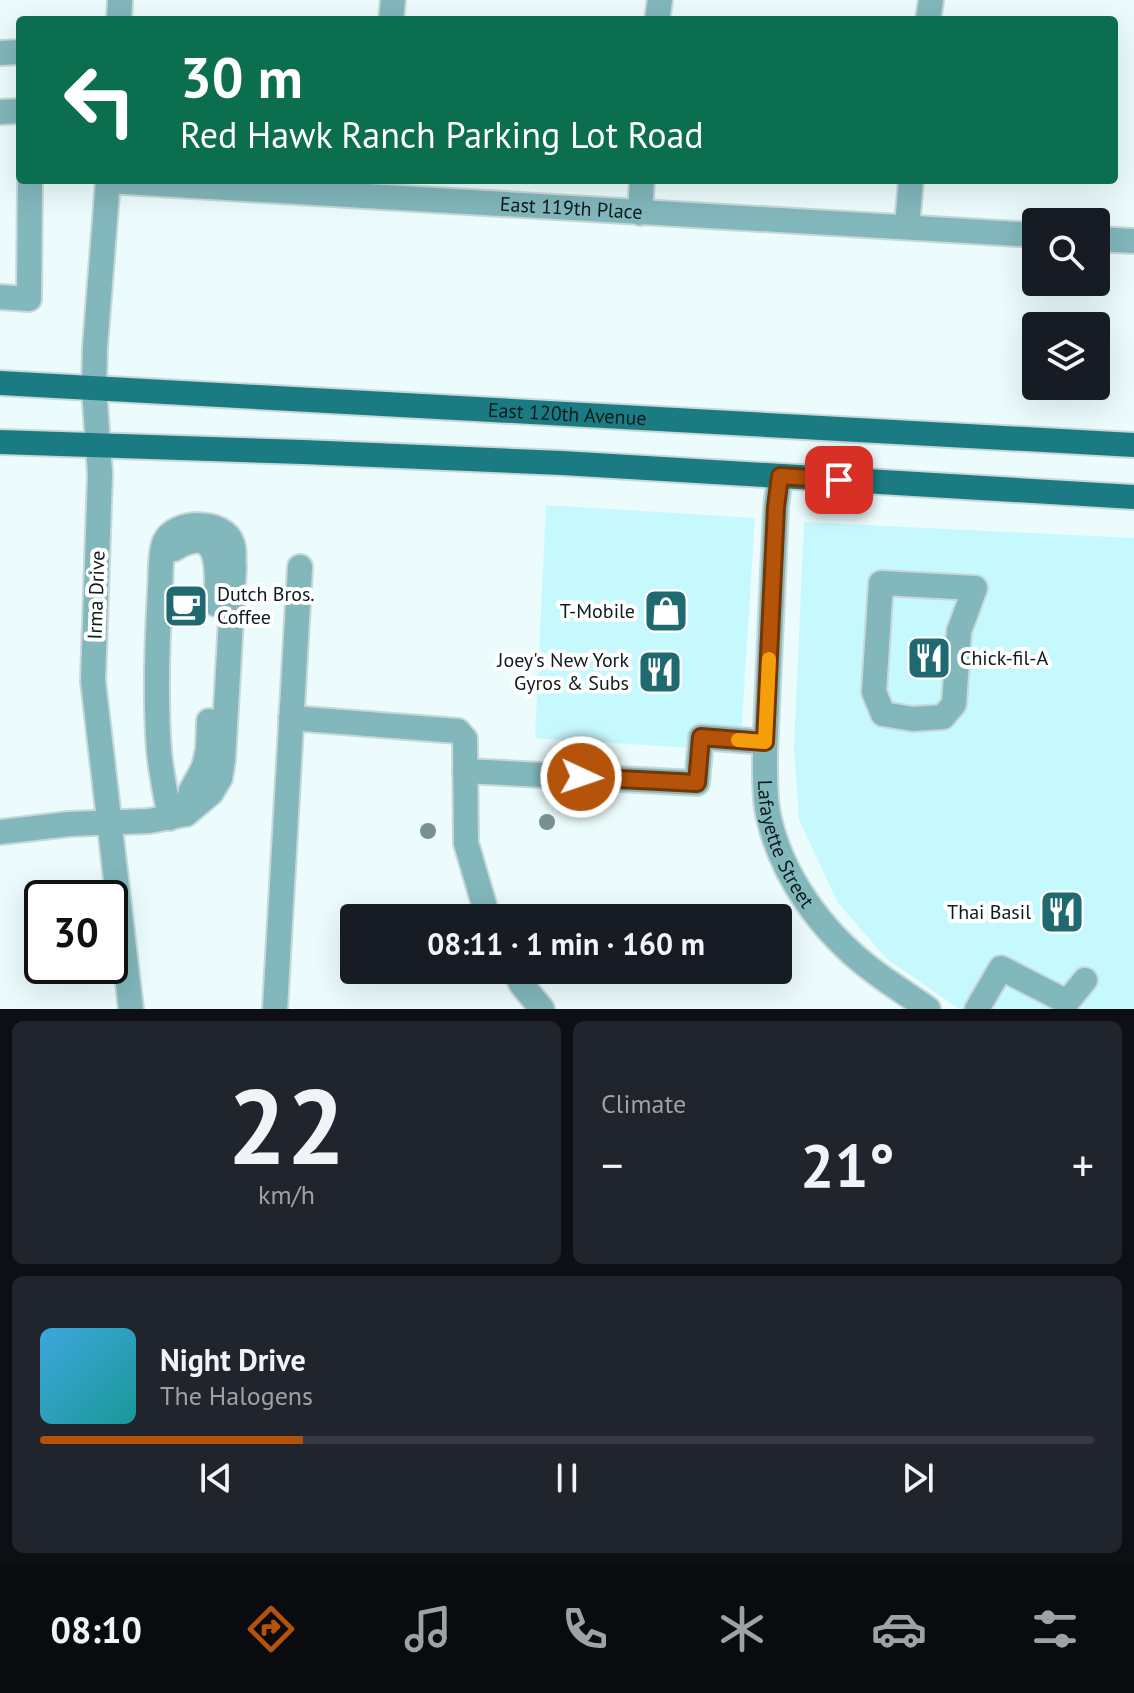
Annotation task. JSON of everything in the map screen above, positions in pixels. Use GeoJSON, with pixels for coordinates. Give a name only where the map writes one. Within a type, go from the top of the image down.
{"type":"FeatureCollection","features":[{"type":"Feature","properties":{"kind":"main road","name":"East 120th Avenue"},"geometry":{"type":"LineString","coordinates":[[0,383],[1134,445]]}},
{"type":"Feature","properties":{"kind":"main road"},"geometry":{"type":"LineString","coordinates":[[0,442],[470,459],[1134,497]]}},
{"type":"Feature","properties":{"kind":"street"},"geometry":{"type":"LineString","coordinates":[[0,297],[29,299],[30,184]]}},
{"type":"Feature","properties":{"kind":"street","name":"Irma Drive"},"geometry":{"type":"LineString","coordinates":[[108,184],[95,347],[94,388],[99,445],[93,681],[131,1009]]}},
{"type":"Feature","properties":{"kind":"street","name":"East 119th Place"},"geometry":{"type":"LineString","coordinates":[[242,184],[375,188],[640,213],[1022,234]]}},
{"type":"Feature","properties":{"kind":"street"},"geometry":{"type":"LineString","coordinates":[[640,213],[642,184]]}},
{"type":"Feature","properties":{"kind":"street"},"geometry":{"type":"LineString","coordinates":[[907,226],[911,184]]}},
{"type":"Feature","properties":{"kind":"street"},"geometry":{"type":"LineString","coordinates":[[1110,240],[1134,241]]}},
{"type":"Feature","properties":{"kind":"street","name":"Lafayette Street"},"geometry":{"type":"LineString","coordinates":[[780,476],[765,742],[765,789],[773,835],[788,872],[829,931],[870,969],[928,1009]]}},
{"type":"Feature","properties":{"kind":"street"},"geometry":{"type":"LineString","coordinates":[[0,832],[178,816],[211,793],[220,778],[223,760],[234,567],[232,542],[223,531],[190,525],[172,532],[164,542],[161,569],[157,675],[159,752],[178,816]]}},
{"type":"Feature","properties":{"kind":"street"},"geometry":{"type":"LineString","coordinates":[[275,1009],[300,567]]}},
{"type":"Feature","properties":{"kind":"street"},"geometry":{"type":"LineString","coordinates":[[881,583],[975,588],[959,631],[954,704],[943,717],[913,719],[883,714],[874,692],[881,583]]}},
{"type":"Feature","properties":{"kind":"street"},"geometry":{"type":"LineString","coordinates":[[291,718],[458,731],[465,739],[466,843],[484,904]]}},
{"type":"Feature","properties":{"kind":"street"},"geometry":{"type":"LineString","coordinates":[[465,771],[697,783],[701,737],[765,742]]}},
{"type":"Feature","properties":{"kind":"street"},"geometry":{"type":"LineString","coordinates":[[977,1009],[1001,968],[1067,1002],[1085,980]]}},
{"type":"Feature","properties":{"kind":"street"},"geometry":{"type":"LineString","coordinates":[[521,984],[542,1009]]}},
{"type":"Feature","properties":{"kind":"shaded area"},"geometry":{"type":"Polygon","coordinates":[[[546,505],[755,518],[740,751],[535,738],[546,505]]]}},
{"type":"Feature","properties":{"kind":"shaded area"},"geometry":{"type":"Polygon","coordinates":[[[804,522],[1134,538],[1134,1009],[959,1009],[887,959],[838,903],[799,820],[794,747],[804,522]]]}},
{"type":"Feature","properties":{"kind":"slow traffic"},"geometry":{"type":"LineString","coordinates":[[738,740],[765,742],[769,659]]}},
{"type":"Feature","properties":{"kind":"place","name":"Dutch Bros. Coffee"},"geometry":{"type":"Point","coordinates":[186,606]}},
{"type":"Feature","properties":{"kind":"place","name":"T-Mobile"},"geometry":{"type":"Point","coordinates":[666,611]}},
{"type":"Feature","properties":{"kind":"place","name":"Chick-fil-A"},"geometry":{"type":"Point","coordinates":[929,658]}},
{"type":"Feature","properties":{"kind":"place","name":"Joey's New York Gyros & Subs"},"geometry":{"type":"Point","coordinates":[660,672]}},
{"type":"Feature","properties":{"kind":"place","name":"Thai Basil"},"geometry":{"type":"Point","coordinates":[1062,912]}},
{"type":"Feature","properties":{"kind":"route"},"geometry":{"type":"LineString","coordinates":[[581,777],[697,783],[701,737],[765,742],[780,476],[839,480]]}}]}
